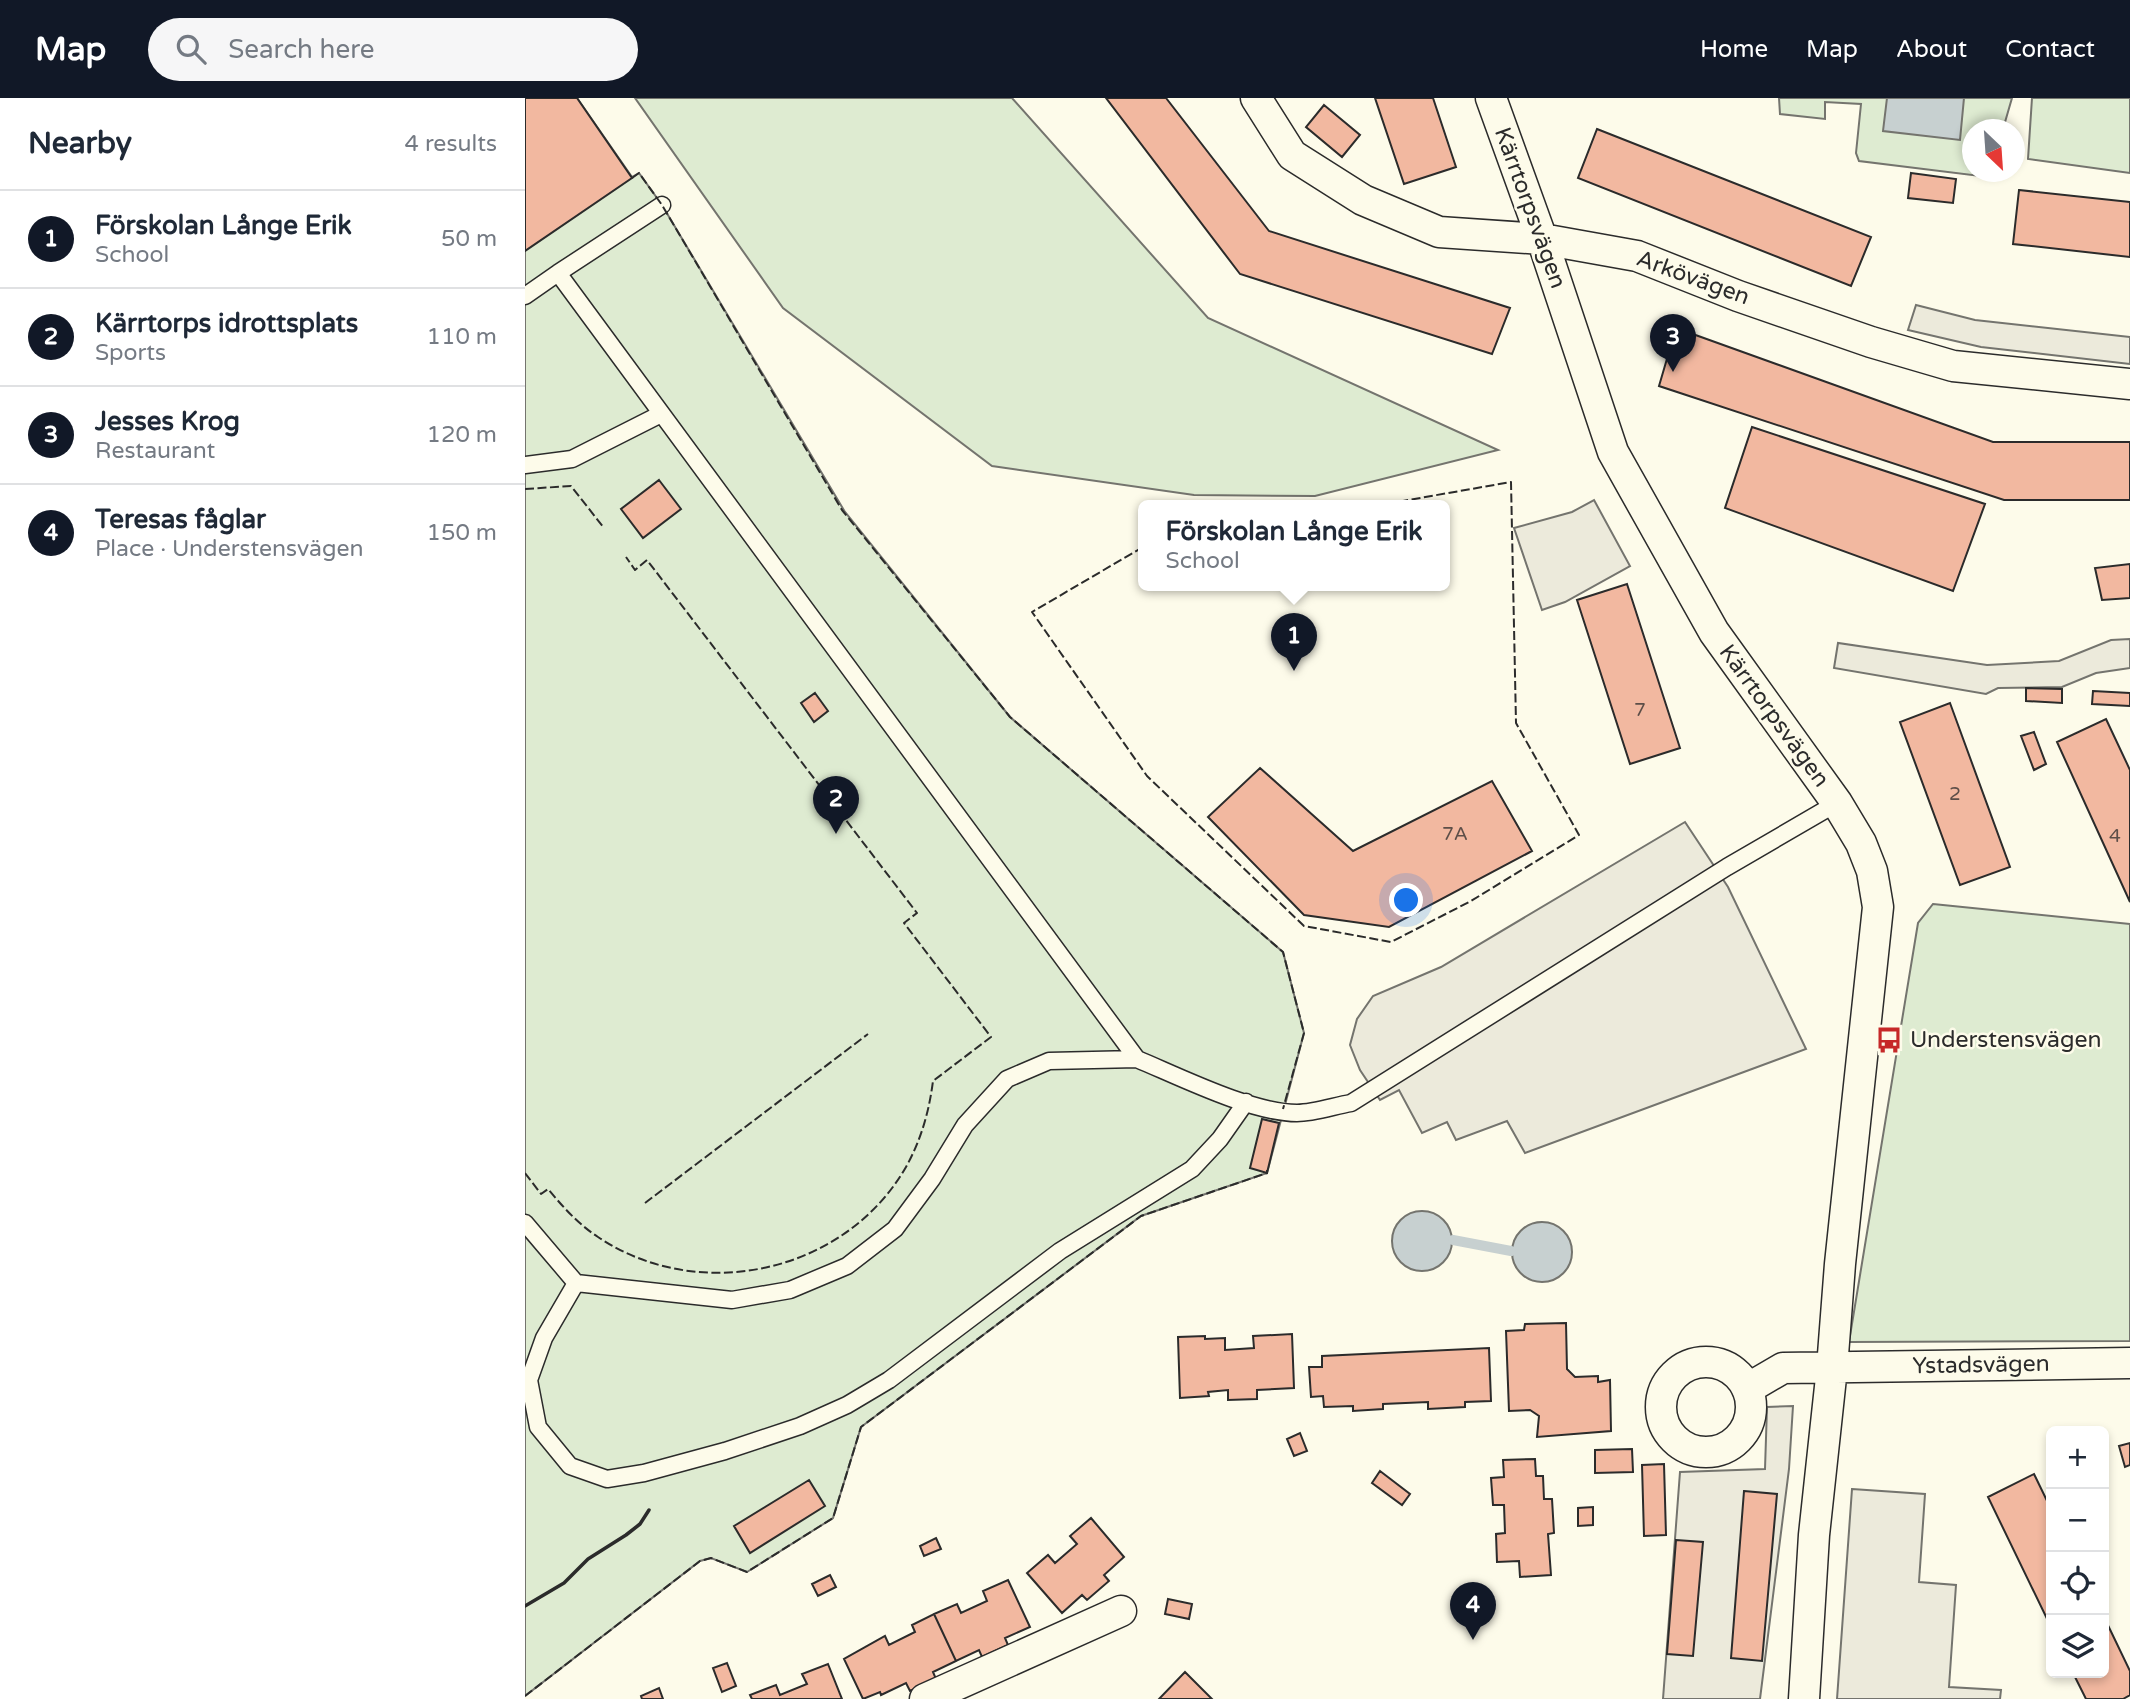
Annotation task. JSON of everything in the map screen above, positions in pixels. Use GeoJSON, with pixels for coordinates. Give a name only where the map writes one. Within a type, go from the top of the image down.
{"type":"FeatureCollection","features":[{"type":"Feature","properties":{"kind":"street","name":"Arkövägen"},"geometry":{"type":"LineString","coordinates":[[1256,98],[1291,155],[1363,200],[1439,232],[1542,239],[1637,256],[1738,296],[1891,348],[1954,366],[2130,384]]}},
{"type":"Feature","properties":{"kind":"street","name":"Kärrtorpsvägen"},"geometry":{"type":"LineString","coordinates":[[1491,98],[1542,239],[1613,452],[1714,632],[1837,803],[1861,843],[1872,871],[1878,907],[1841,1251],[1832,1368]]}},
{"type":"Feature","properties":{"kind":"street","name":"Ystadsvägen"},"geometry":{"type":"LineString","coordinates":[[1832,1368],[2130,1363]]}},
{"type":"Feature","properties":{"kind":"street"},"geometry":{"type":"LineString","coordinates":[[1747,1389],[1783,1368],[1832,1368],[1814,1535],[1804,1699]]}},
{"type":"Feature","properties":{"kind":"street"},"geometry":{"type":"LineString","coordinates":[[925,1699],[1121,1611]]}},
{"type":"Feature","properties":{"kind":"lane"},"geometry":{"type":"LineString","coordinates":[[525,296],[662,205]]}},
{"type":"Feature","properties":{"kind":"lane"},"geometry":{"type":"LineString","coordinates":[[558,273],[1137,1059]]}},
{"type":"Feature","properties":{"kind":"lane"},"geometry":{"type":"LineString","coordinates":[[525,465],[572,459],[661,414]]}},
{"type":"Feature","properties":{"kind":"lane"},"geometry":{"type":"LineString","coordinates":[[525,1223],[576,1283],[732,1300],[790,1290],[848,1266],[895,1229],[932,1179],[965,1125],[1007,1079],[1049,1061],[1137,1059],[1246,1102],[1282,1112],[1300,1113],[1351,1102],[1727,866],[1837,803]]}},
{"type":"Feature","properties":{"kind":"lane"},"geometry":{"type":"LineString","coordinates":[[576,1283],[544,1338],[529,1380],[538,1427],[570,1465],[607,1479],[644,1473],[725,1451],[812,1421],[847,1405],[889,1380],[1060,1251],[1192,1169],[1220,1139],[1246,1102]]}},
{"type":"Feature","properties":{"kind":"green space"},"geometry":{"type":"Polygon","coordinates":[[[525,98],[577,98],[632,177],[639,173],[662,205],[845,512],[1010,717],[1283,952],[1304,1033],[1267,1173],[1141,1216],[861,1427],[833,1518],[747,1572],[711,1558],[700,1561],[525,1696],[525,98]]]}},
{"type":"Feature","properties":{"kind":"green space"},"geometry":{"type":"Polygon","coordinates":[[[635,98],[1012,98],[1208,318],[1498,450],[1315,496],[1194,495],[992,466],[783,308],[635,98]]]}},
{"type":"Feature","properties":{"kind":"green space"},"geometry":{"type":"Polygon","coordinates":[[[1779,98],[2012,98],[2006,119],[1962,119],[1962,174],[1859,161],[1856,153],[1861,104],[1825,102],[1825,119],[1780,114],[1779,98]]]}},
{"type":"Feature","properties":{"kind":"green space"},"geometry":{"type":"Polygon","coordinates":[[[2032,98],[2130,98],[2130,173],[2028,159],[2032,98]]]}},
{"type":"Feature","properties":{"kind":"green space"},"geometry":{"type":"Polygon","coordinates":[[[1933,904],[2130,924],[2130,1341],[1849,1342],[1918,923],[1933,904]]]}},
{"type":"Feature","properties":{"kind":"shaded area"},"geometry":{"type":"Polygon","coordinates":[[[1887,98],[1964,98],[1960,140],[1883,131],[1887,98]]]}},
{"type":"Feature","properties":{"kind":"shaded area"},"geometry":{"type":"Polygon","coordinates":[[[1916,305],[1975,320],[2130,337],[2130,364],[1981,347],[1908,330],[1916,305]]]}},
{"type":"Feature","properties":{"kind":"shaded area"},"geometry":{"type":"Polygon","coordinates":[[[1594,500],[1630,566],[1565,602],[1542,610],[1514,528],[1572,512],[1594,500]]]}},
{"type":"Feature","properties":{"kind":"shaded area"},"geometry":{"type":"Polygon","coordinates":[[[2130,639],[2130,668],[2096,673],[2062,687],[1998,688],[1986,694],[1834,668],[1838,643],[1987,665],[2059,661],[2111,640],[2130,639]]]}},
{"type":"Feature","properties":{"kind":"shaded area"},"geometry":{"type":"Polygon","coordinates":[[[1685,822],[1728,887],[1806,1049],[1525,1153],[1507,1121],[1456,1140],[1447,1122],[1422,1133],[1399,1090],[1380,1100],[1360,1070],[1350,1045],[1357,1019],[1373,996],[1441,967],[1685,822]]]}},
{"type":"Feature","properties":{"kind":"shaded area"},"geometry":{"type":"Polygon","coordinates":[[[1416,1211],[1428,1211],[1447,1224],[1452,1241],[1450,1253],[1439,1266],[1428,1271],[1416,1271],[1397,1258],[1392,1247],[1392,1235],[1405,1216],[1416,1211]]]}},
{"type":"Feature","properties":{"kind":"shaded area"},"geometry":{"type":"Polygon","coordinates":[[[1536,1222],[1548,1222],[1567,1235],[1572,1252],[1570,1264],[1559,1277],[1548,1282],[1536,1282],[1517,1269],[1512,1258],[1512,1246],[1525,1227],[1536,1222]]]}},
{"type":"Feature","properties":{"kind":"shaded area"},"geometry":{"type":"Polygon","coordinates":[[[1793,1406],[1789,1469],[1760,1699],[1663,1699],[1680,1472],[1765,1469],[1767,1407],[1793,1406]]]}},
{"type":"Feature","properties":{"kind":"shaded area"},"geometry":{"type":"Polygon","coordinates":[[[1852,1489],[1925,1494],[1919,1582],[1956,1585],[1949,1687],[2001,1690],[2000,1699],[1837,1699],[1852,1489]]]}},
{"type":"Feature","properties":{"kind":"building"},"geometry":{"type":"Polygon","coordinates":[[[525,98],[577,98],[632,178],[525,251],[525,98]]]}},
{"type":"Feature","properties":{"kind":"building"},"geometry":{"type":"Polygon","coordinates":[[[1106,98],[1166,98],[1269,231],[1510,308],[1492,354],[1240,274],[1106,98]]]}},
{"type":"Feature","properties":{"kind":"building"},"geometry":{"type":"Polygon","coordinates":[[[1375,98],[1433,98],[1456,167],[1404,184],[1375,98]]]}},
{"type":"Feature","properties":{"kind":"building"},"geometry":{"type":"Polygon","coordinates":[[[1324,105],[1360,135],[1342,157],[1306,127],[1324,105]]]}},
{"type":"Feature","properties":{"kind":"building"},"geometry":{"type":"Polygon","coordinates":[[[1597,129],[1871,237],[1851,286],[1578,178],[1597,129]]]}},
{"type":"Feature","properties":{"kind":"building"},"geometry":{"type":"Polygon","coordinates":[[[1911,173],[1956,179],[1953,203],[1908,198],[1911,173]]]}},
{"type":"Feature","properties":{"kind":"building"},"geometry":{"type":"Polygon","coordinates":[[[2019,190],[2130,202],[2130,257],[2013,244],[2019,190]]]}},
{"type":"Feature","properties":{"kind":"building"},"geometry":{"type":"Polygon","coordinates":[[[1676,328],[1993,442],[2130,442],[2130,500],[2004,500],[1659,386],[1676,328]]]}},
{"type":"Feature","properties":{"kind":"building"},"geometry":{"type":"Polygon","coordinates":[[[1752,427],[1985,504],[1953,591],[1725,508],[1752,427]]]}},
{"type":"Feature","properties":{"kind":"building"},"geometry":{"type":"Polygon","coordinates":[[[659,480],[681,509],[643,538],[621,509],[659,480]]]}},
{"type":"Feature","properties":{"kind":"building"},"geometry":{"type":"Polygon","coordinates":[[[2130,564],[2130,598],[2102,600],[2095,568],[2130,564]]]}},
{"type":"Feature","properties":{"kind":"building"},"geometry":{"type":"Polygon","coordinates":[[[1627,584],[1680,748],[1630,764],[1577,600],[1627,584]]]}},
{"type":"Feature","properties":{"kind":"building"},"geometry":{"type":"Polygon","coordinates":[[[2026,688],[2062,689],[2062,703],[2026,701],[2026,688]]]}},
{"type":"Feature","properties":{"kind":"building"},"geometry":{"type":"Polygon","coordinates":[[[2093,691],[2130,693],[2130,706],[2092,704],[2093,691]]]}},
{"type":"Feature","properties":{"kind":"building"},"geometry":{"type":"Polygon","coordinates":[[[815,693],[828,711],[814,722],[801,703],[815,693]]]}},
{"type":"Feature","properties":{"kind":"building"},"geometry":{"type":"Polygon","coordinates":[[[1950,703],[2010,867],[1960,885],[1900,722],[1950,703]]]}},
{"type":"Feature","properties":{"kind":"building"},"geometry":{"type":"Polygon","coordinates":[[[2106,719],[2130,770],[2130,902],[2057,742],[2106,719]]]}},
{"type":"Feature","properties":{"kind":"building"},"geometry":{"type":"Polygon","coordinates":[[[2034,732],[2046,764],[2034,770],[2021,736],[2034,732]]]}},
{"type":"Feature","properties":{"kind":"building"},"geometry":{"type":"Polygon","coordinates":[[[1260,768],[1353,851],[1492,781],[1532,851],[1389,927],[1304,915],[1208,817],[1260,768]]]}},
{"type":"Feature","properties":{"kind":"building"},"geometry":{"type":"Polygon","coordinates":[[[1262,1119],[1279,1123],[1267,1173],[1250,1168],[1262,1119]]]}},
{"type":"Feature","properties":{"kind":"building"},"geometry":{"type":"Polygon","coordinates":[[[1566,1323],[1567,1369],[1575,1377],[1598,1376],[1598,1382],[1610,1380],[1611,1431],[1537,1437],[1539,1416],[1530,1410],[1509,1411],[1506,1331],[1524,1330],[1525,1324],[1566,1323]]]}},
{"type":"Feature","properties":{"kind":"building"},"geometry":{"type":"Polygon","coordinates":[[[1292,1334],[1294,1388],[1257,1390],[1257,1399],[1228,1400],[1228,1390],[1208,1392],[1209,1396],[1180,1398],[1178,1337],[1225,1338],[1225,1350],[1254,1348],[1253,1336],[1292,1334]]]}},
{"type":"Feature","properties":{"kind":"building"},"geometry":{"type":"Polygon","coordinates":[[[1489,1348],[1491,1401],[1465,1402],[1465,1407],[1428,1409],[1428,1402],[1383,1404],[1383,1409],[1353,1411],[1353,1406],[1324,1407],[1323,1396],[1311,1397],[1309,1367],[1322,1367],[1322,1356],[1489,1348]]]}},
{"type":"Feature","properties":{"kind":"building"},"geometry":{"type":"Polygon","coordinates":[[[1300,1433],[1307,1451],[1294,1456],[1287,1439],[1300,1433]]]}},
{"type":"Feature","properties":{"kind":"building"},"geometry":{"type":"Polygon","coordinates":[[[2130,1443],[2130,1465],[2125,1467],[2119,1446],[2130,1443]]]}},
{"type":"Feature","properties":{"kind":"building"},"geometry":{"type":"Polygon","coordinates":[[[1632,1449],[1633,1472],[1595,1473],[1595,1450],[1632,1449]]]}},
{"type":"Feature","properties":{"kind":"building"},"geometry":{"type":"Polygon","coordinates":[[[1535,1459],[1536,1476],[1543,1476],[1544,1499],[1552,1499],[1554,1533],[1548,1534],[1551,1575],[1520,1577],[1519,1561],[1497,1562],[1496,1534],[1505,1533],[1504,1505],[1493,1505],[1491,1478],[1504,1477],[1503,1460],[1535,1459]]]}},
{"type":"Feature","properties":{"kind":"building"},"geometry":{"type":"Polygon","coordinates":[[[1664,1464],[1666,1535],[1644,1536],[1642,1465],[1664,1464]]]}},
{"type":"Feature","properties":{"kind":"building"},"geometry":{"type":"Polygon","coordinates":[[[1380,1471],[1410,1494],[1402,1505],[1372,1483],[1380,1471]]]}},
{"type":"Feature","properties":{"kind":"building"},"geometry":{"type":"Polygon","coordinates":[[[2034,1474],[2046,1499],[2046,1617],[1988,1497],[2034,1474]]]}},
{"type":"Feature","properties":{"kind":"building"},"geometry":{"type":"Polygon","coordinates":[[[809,1480],[825,1506],[750,1553],[734,1526],[809,1480]]]}},
{"type":"Feature","properties":{"kind":"building"},"geometry":{"type":"Polygon","coordinates":[[[1744,1491],[1777,1494],[1762,1661],[1731,1658],[1744,1491]]]}},
{"type":"Feature","properties":{"kind":"building"},"geometry":{"type":"Polygon","coordinates":[[[1593,1507],[1593,1525],[1578,1526],[1578,1508],[1593,1507]]]}},
{"type":"Feature","properties":{"kind":"building"},"geometry":{"type":"Polygon","coordinates":[[[1091,1518],[1124,1557],[1104,1575],[1109,1581],[1087,1600],[1082,1595],[1062,1613],[1027,1573],[1048,1555],[1055,1563],[1077,1544],[1070,1536],[1091,1518]]]}},
{"type":"Feature","properties":{"kind":"building"},"geometry":{"type":"Polygon","coordinates":[[[936,1538],[941,1549],[924,1556],[920,1546],[936,1538]]]}},
{"type":"Feature","properties":{"kind":"building"},"geometry":{"type":"Polygon","coordinates":[[[1676,1540],[1703,1542],[1693,1656],[1667,1654],[1676,1540]]]}},
{"type":"Feature","properties":{"kind":"building"},"geometry":{"type":"Polygon","coordinates":[[[830,1575],[836,1587],[818,1596],[812,1584],[830,1575]]]}},
{"type":"Feature","properties":{"kind":"building"},"geometry":{"type":"Polygon","coordinates":[[[1008,1580],[1030,1627],[1005,1638],[1008,1645],[982,1657],[979,1650],[956,1661],[934,1614],[957,1604],[961,1613],[987,1601],[983,1591],[1008,1580]]]}},
{"type":"Feature","properties":{"kind":"building"},"geometry":{"type":"Polygon","coordinates":[[[1168,1599],[1192,1604],[1189,1619],[1165,1614],[1168,1599]]]}},
{"type":"Feature","properties":{"kind":"building"},"geometry":{"type":"Polygon","coordinates":[[[934,1614],[956,1661],[933,1672],[936,1679],[910,1691],[906,1683],[881,1695],[880,1692],[863,1699],[844,1659],[885,1636],[889,1645],[915,1632],[912,1625],[934,1614]]]}},
{"type":"Feature","properties":{"kind":"building"},"geometry":{"type":"Polygon","coordinates":[[[2109,1627],[2130,1671],[2130,1695],[2123,1699],[2086,1699],[2076,1678],[2109,1678],[2109,1627]]]}},
{"type":"Feature","properties":{"kind":"building"},"geometry":{"type":"Polygon","coordinates":[[[727,1663],[736,1686],[722,1692],[713,1668],[727,1663]]]}},
{"type":"Feature","properties":{"kind":"building"},"geometry":{"type":"Polygon","coordinates":[[[828,1664],[842,1699],[752,1699],[750,1695],[776,1685],[780,1695],[807,1684],[802,1674],[828,1664]]]}},
{"type":"Feature","properties":{"kind":"building"},"geometry":{"type":"Polygon","coordinates":[[[1185,1672],[1212,1699],[1159,1699],[1185,1672]]]}},
{"type":"Feature","properties":{"kind":"building"},"geometry":{"type":"Polygon","coordinates":[[[659,1688],[663,1699],[642,1699],[641,1696],[659,1688]]]}},
{"type":"Feature","properties":{"kind":"waterway"},"geometry":{"type":"LineString","coordinates":[[1453,1240],[1511,1251]]}},
{"type":"Feature","properties":{"kind":"fence"},"geometry":{"type":"LineString","coordinates":[[632,178],[639,173],[662,205],[842,510],[1010,717],[1283,952],[1304,1033],[1283,1109]]}},
{"type":"Feature","properties":{"kind":"fence"},"geometry":{"type":"LineString","coordinates":[[1138,550],[1032,612],[1147,776],[1304,926],[1391,942],[1471,901],[1579,835],[1516,723],[1511,482],[1408,500]]}},
{"type":"Feature","properties":{"kind":"fence"},"geometry":{"type":"LineString","coordinates":[[525,489],[571,486],[604,528]]}},
{"type":"Feature","properties":{"kind":"fence"},"geometry":{"type":"LineString","coordinates":[[525,1173],[541,1194],[548,1189],[571,1215],[591,1232],[638,1258],[680,1270],[724,1273],[767,1267],[808,1254],[846,1232],[879,1203],[906,1167],[916,1147],[927,1115],[933,1081],[991,1037],[904,923],[917,913],[647,560],[635,570],[626,557]]}},
{"type":"Feature","properties":{"kind":"fence"},"geometry":{"type":"LineString","coordinates":[[645,1203],[868,1034]]}},
{"type":"Feature","properties":{"kind":"fence"},"geometry":{"type":"LineString","coordinates":[[525,1696],[700,1561],[711,1558],[747,1572],[833,1518],[861,1427],[1141,1216],[1267,1173],[1267,1170]]}},
{"type":"Feature","properties":{"kind":"wall"},"geometry":{"type":"LineString","coordinates":[[525,1606],[564,1583],[588,1559],[640,1524],[649,1510]]}},
{"type":"Feature","properties":{"kind":"place","name":"Jesses Krog"},"geometry":{"type":"Point","coordinates":[1673,372]}},
{"type":"Feature","properties":{"kind":"place","name":"Förskolan Långe Erik"},"geometry":{"type":"Point","coordinates":[1294,671]}},
{"type":"Feature","properties":{"kind":"place","name":"Kärrtorps idrottsplats"},"geometry":{"type":"Point","coordinates":[836,834]}},
{"type":"Feature","properties":{"kind":"place","name":"Understensvägen"},"geometry":{"type":"Point","coordinates":[1889,1040]}},
{"type":"Feature","properties":{"kind":"place","name":"Teresas fåglar"},"geometry":{"type":"Point","coordinates":[1473,1640]}}]}
